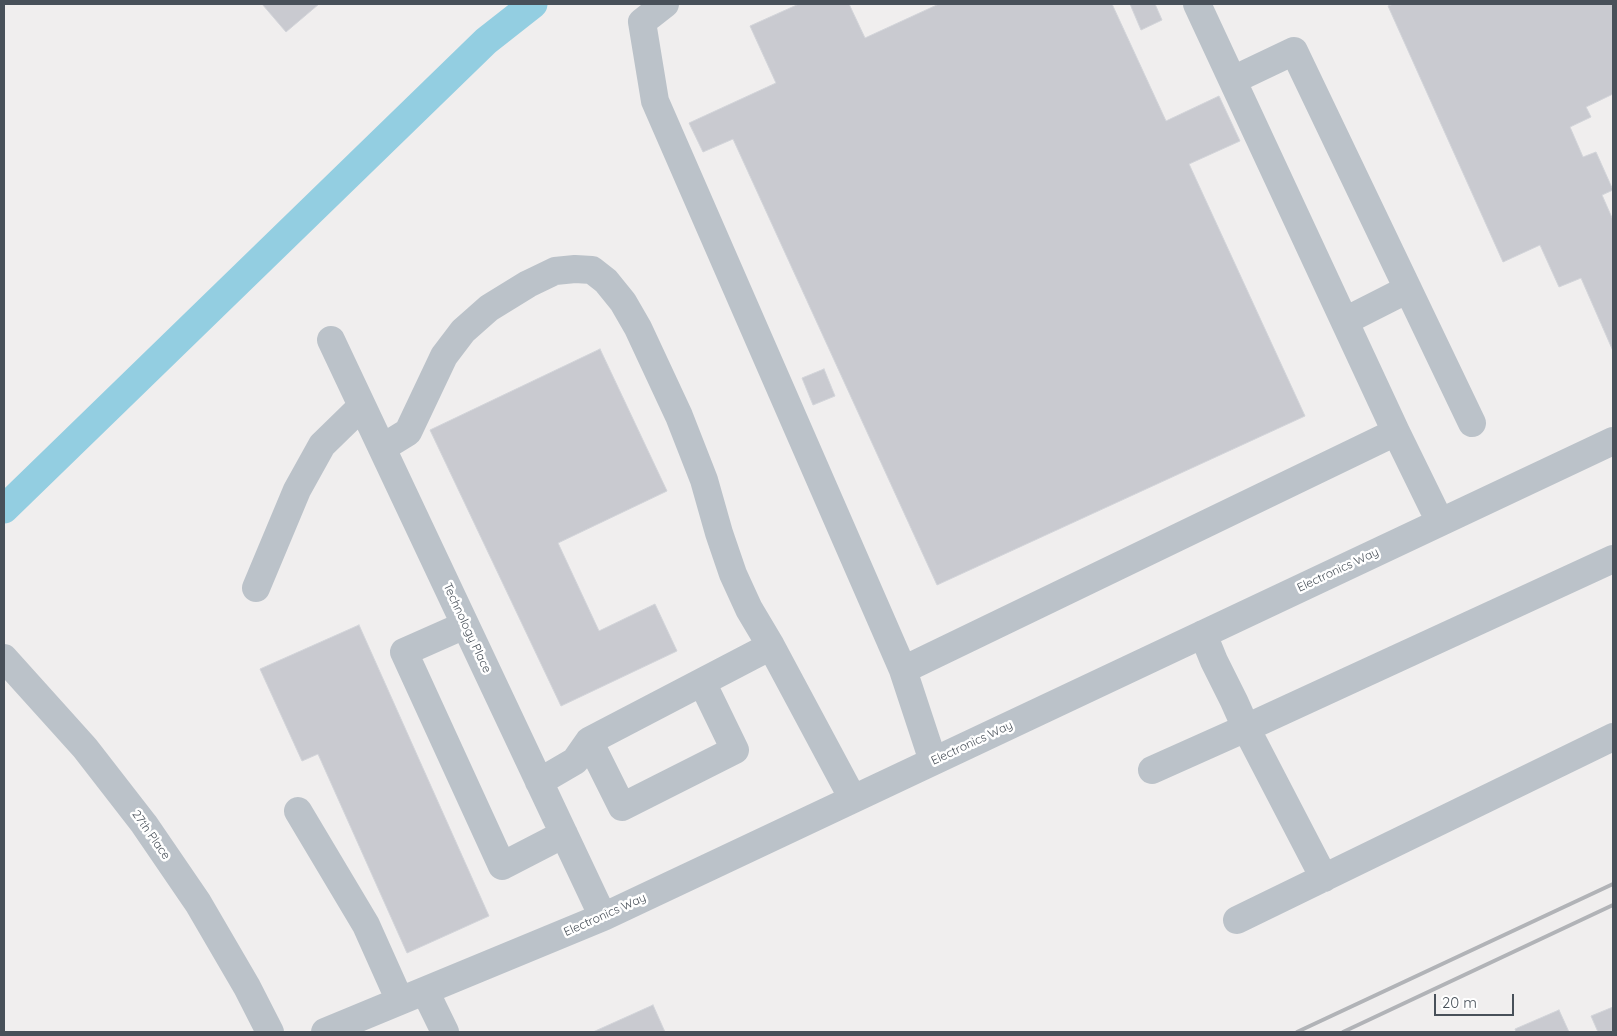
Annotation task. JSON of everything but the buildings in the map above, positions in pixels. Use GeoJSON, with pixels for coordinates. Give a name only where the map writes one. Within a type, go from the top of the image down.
{"type":"FeatureCollection","features":[{"type":"Feature","properties":{"kind":"street"},"geometry":{"type":"LineString","coordinates":[[665,4],[642,22],[655,101],[903,670],[933,761]]}},
{"type":"Feature","properties":{"kind":"street"},"geometry":{"type":"LineString","coordinates":[[1197,4],[1396,432],[1440,522]]}},
{"type":"Feature","properties":{"kind":"street"},"geometry":{"type":"LineString","coordinates":[[1233,80],[1294,51],[1472,423]]}},
{"type":"Feature","properties":{"kind":"street"},"geometry":{"type":"LineString","coordinates":[[382,448],[408,432],[444,356],[463,332],[489,308],[528,284],[555,271],[592,270],[612,288],[623,302],[638,328],[680,416],[704,480],[733,574],[749,609],[771,646],[852,799]]}},
{"type":"Feature","properties":{"kind":"street"},"geometry":{"type":"LineString","coordinates":[[1345,320],[1408,289]]}},
{"type":"Feature","properties":{"kind":"street","name":"Technology Place"},"geometry":{"type":"LineString","coordinates":[[331,340],[603,917]]}},
{"type":"Feature","properties":{"kind":"street"},"geometry":{"type":"LineString","coordinates":[[256,588],[297,490],[322,445],[362,406]]}},
{"type":"Feature","properties":{"kind":"street"},"geometry":{"type":"LineString","coordinates":[[903,670],[1396,432]]}},
{"type":"Feature","properties":{"kind":"street","name":"Electronics Way"},"geometry":{"type":"LineString","coordinates":[[324,1032],[603,917],[1440,522],[1612,444]]}},
{"type":"Feature","properties":{"kind":"street"},"geometry":{"type":"LineString","coordinates":[[1152,770],[1613,559]]}},
{"type":"Feature","properties":{"kind":"street"},"geometry":{"type":"LineString","coordinates":[[465,625],[404,652],[502,866],[564,834]]}},
{"type":"Feature","properties":{"kind":"street"},"geometry":{"type":"LineString","coordinates":[[1203,634],[1246,728],[1324,878]]}},
{"type":"Feature","properties":{"kind":"street"},"geometry":{"type":"LineString","coordinates":[[540,782],[575,761],[589,742],[771,646]]}},
{"type":"Feature","properties":{"kind":"street","name":"27th Place"},"geometry":{"type":"LineString","coordinates":[[4,658],[85,748],[144,824],[198,904],[247,987],[270,1032]]}},
{"type":"Feature","properties":{"kind":"street"},"geometry":{"type":"LineString","coordinates":[[589,742],[622,806],[735,750],[702,682]]}},
{"type":"Feature","properties":{"kind":"street"},"geometry":{"type":"LineString","coordinates":[[1237,920],[1613,737]]}},
{"type":"Feature","properties":{"kind":"street"},"geometry":{"type":"LineString","coordinates":[[298,811],[366,925],[400,1001]]}},
{"type":"Feature","properties":{"kind":"street"},"geometry":{"type":"LineString","coordinates":[[425,991],[445,1032]]}},
{"type":"Feature","properties":{"kind":"waterway"},"geometry":{"type":"LineString","coordinates":[[4,509],[486,41],[533,4]]}},
{"type":"Feature","properties":{"kind":"railway"},"geometry":{"type":"LineString","coordinates":[[1297,1032],[1613,884]]}},
{"type":"Feature","properties":{"kind":"railway"},"geometry":{"type":"LineString","coordinates":[[1343,1032],[1613,905]]}}]}
